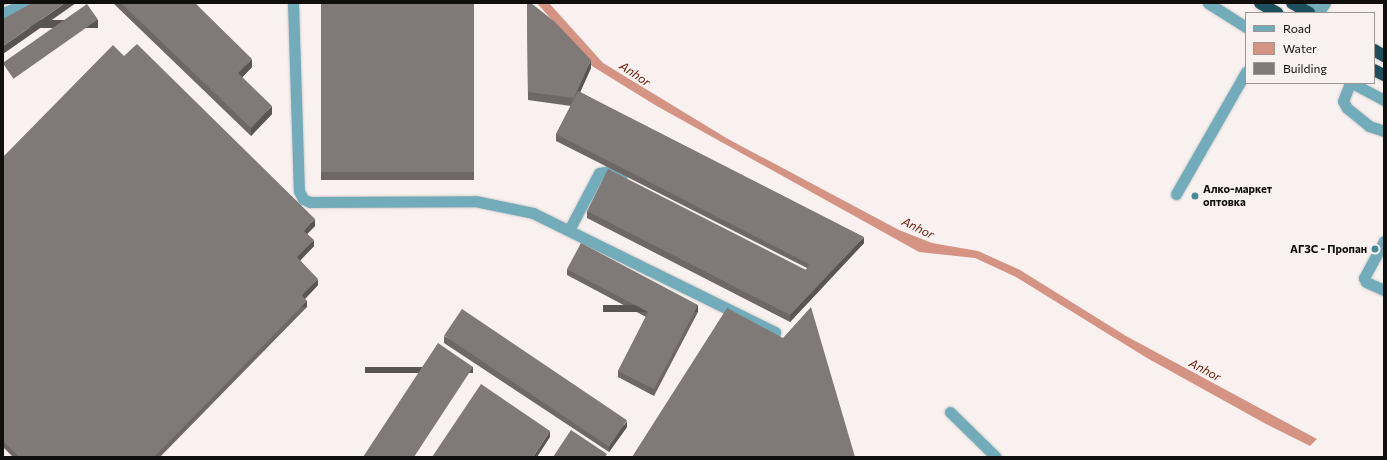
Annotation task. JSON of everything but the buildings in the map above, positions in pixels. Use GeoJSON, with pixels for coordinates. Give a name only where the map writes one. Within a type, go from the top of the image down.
{"type":"FeatureCollection","features":[{"type":"Feature","properties":{"kind":"highway"},"geometry":{"type":"LineString","coordinates":[[1260,3],[1275,12]]}},
{"type":"Feature","properties":{"kind":"highway"},"geometry":{"type":"LineString","coordinates":[[1292,3],[1307,12]]}},
{"type":"Feature","properties":{"kind":"highway"},"geometry":{"type":"LineString","coordinates":[[1375,51],[1384,56]]}},
{"type":"Feature","properties":{"kind":"highway"},"geometry":{"type":"LineString","coordinates":[[1375,70],[1384,75]]}},
{"type":"Feature","properties":{"kind":"street"},"geometry":{"type":"LineString","coordinates":[[3,13],[26,3]]}},
{"type":"Feature","properties":{"kind":"street"},"geometry":{"type":"LineString","coordinates":[[293,3],[292,35],[299,191],[302,199],[310,202],[474,201],[533,213],[775,332]]}},
{"type":"Feature","properties":{"kind":"street"},"geometry":{"type":"LineString","coordinates":[[1208,3],[1245,26]]}},
{"type":"Feature","properties":{"kind":"street"},"geometry":{"type":"LineString","coordinates":[[1319,12],[1325,3]]}},
{"type":"Feature","properties":{"kind":"street"},"geometry":{"type":"LineString","coordinates":[[1176,194],[1245,74]]}},
{"type":"Feature","properties":{"kind":"street"},"geometry":{"type":"LineString","coordinates":[[1351,84],[1343,101],[1347,108],[1369,126],[1384,131]]}},
{"type":"Feature","properties":{"kind":"street"},"geometry":{"type":"LineString","coordinates":[[1353,84],[1384,100]]}},
{"type":"Feature","properties":{"kind":"street"},"geometry":{"type":"LineString","coordinates":[[569,230],[599,173],[610,170],[630,181]]}},
{"type":"Feature","properties":{"kind":"street"},"geometry":{"type":"LineString","coordinates":[[1384,241],[1364,278],[1366,282],[1384,290]]}},
{"type":"Feature","properties":{"kind":"street"},"geometry":{"type":"LineString","coordinates":[[950,412],[996,457]]}},
{"type":"Feature","properties":{"kind":"water"},"geometry":{"type":"Polygon","coordinates":[[[537,3],[549,3],[603,63],[728,139],[899,230],[932,243],[978,251],[1020,270],[1126,336],[1317,439],[1310,446],[1266,424],[1147,358],[1016,277],[975,258],[919,252],[655,105],[592,66],[537,3]]]}},
{"type":"Feature","properties":{"kind":"place","name":"Алко-маркет оптовка"},"geometry":{"type":"Point","coordinates":[1195,196]}},
{"type":"Feature","properties":{"kind":"place","name":"АГЗС - Пропан"},"geometry":{"type":"Point","coordinates":[1375,249]}},
{"type":"Feature","properties":{"kind":"water label","name":"Anhor"},"geometry":{"type":"Point","coordinates":[635,74]}},
{"type":"Feature","properties":{"kind":"water label","name":"Anhor"},"geometry":{"type":"Point","coordinates":[918,228]}},
{"type":"Feature","properties":{"kind":"water label","name":"Anhor"},"geometry":{"type":"Point","coordinates":[1205,370]}}]}
